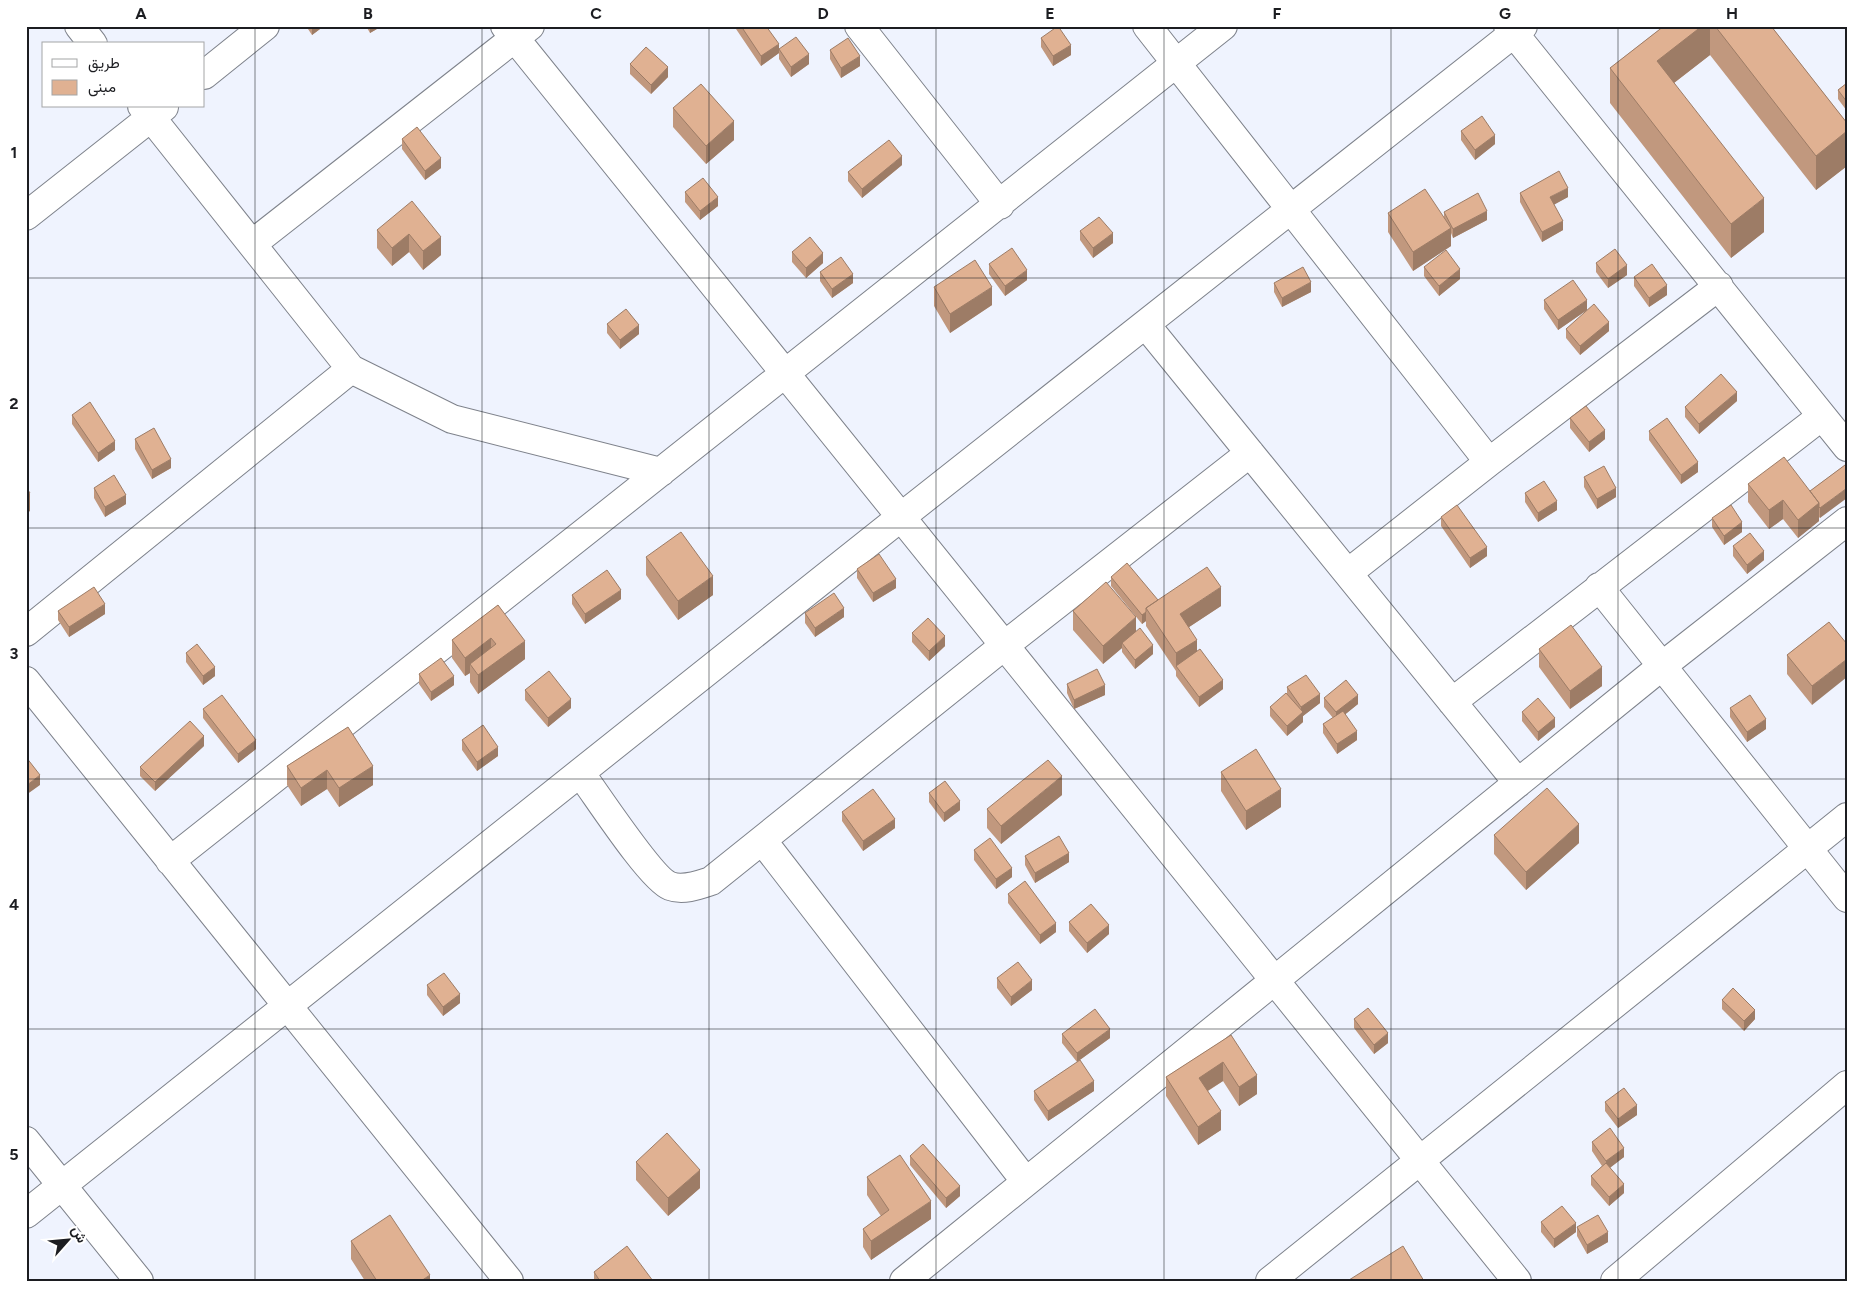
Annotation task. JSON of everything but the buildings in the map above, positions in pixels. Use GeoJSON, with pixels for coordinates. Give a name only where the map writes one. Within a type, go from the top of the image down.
{"type":"FeatureCollection","features":[{"type":"Feature","properties":{"kind":"street"},"geometry":{"type":"LineString","coordinates":[[79,26],[91,42]]}},
{"type":"Feature","properties":{"kind":"street"},"geometry":{"type":"LineString","coordinates":[[205,74],[265,26]]}},
{"type":"Feature","properties":{"kind":"street"},"geometry":{"type":"LineString","coordinates":[[859,26],[1000,205]]}},
{"type":"Feature","properties":{"kind":"street"},"geometry":{"type":"LineString","coordinates":[[1147,26],[1489,462]]}},
{"type":"Feature","properties":{"kind":"street"},"geometry":{"type":"LineString","coordinates":[[170,861],[785,373],[1000,205],[1223,26]]}},
{"type":"Feature","properties":{"kind":"street"},"geometry":{"type":"LineString","coordinates":[[26,1214],[581,774],[901,517],[1292,210],[1515,29],[1847,447]]}},
{"type":"Feature","properties":{"kind":"street"},"geometry":{"type":"LineString","coordinates":[[252,244],[516,30],[785,373],[1517,1281]]}},
{"type":"Feature","properties":{"kind":"street"},"geometry":{"type":"LineString","coordinates":[[26,216],[153,110],[252,244],[352,369],[452,419],[661,472]]}},
{"type":"Feature","properties":{"kind":"street"},"geometry":{"type":"LineString","coordinates":[[1348,573],[1489,462],[1719,286]]}},
{"type":"Feature","properties":{"kind":"street"},"geometry":{"type":"LineString","coordinates":[[1146,325],[1518,782]]}},
{"type":"Feature","properties":{"kind":"street"},"geometry":{"type":"LineString","coordinates":[[26,632],[352,369]]}},
{"type":"Feature","properties":{"kind":"street"},"geometry":{"type":"LineString","coordinates":[[1452,702],[1822,416]]}},
{"type":"Feature","properties":{"kind":"street"},"geometry":{"type":"LineString","coordinates":[[581,774],[652,872],[670,886],[689,888],[711,880],[1250,453]]}},
{"type":"Feature","properties":{"kind":"street"},"geometry":{"type":"LineString","coordinates":[[904,1281],[1518,782],[1847,521]]}},
{"type":"Feature","properties":{"kind":"street"},"geometry":{"type":"LineString","coordinates":[[1599,587],[1847,898]]}},
{"type":"Feature","properties":{"kind":"street"},"geometry":{"type":"LineString","coordinates":[[26,681],[287,1008],[509,1281]]}},
{"type":"Feature","properties":{"kind":"street"},"geometry":{"type":"LineString","coordinates":[[1270,1281],[1847,818]]}},
{"type":"Feature","properties":{"kind":"street"},"geometry":{"type":"LineString","coordinates":[[762,840],[1026,1182]]}},
{"type":"Feature","properties":{"kind":"street"},"geometry":{"type":"LineString","coordinates":[[1615,1281],[1847,1085]]}},
{"type":"Feature","properties":{"kind":"street"},"geometry":{"type":"LineString","coordinates":[[26,1141],[139,1281]]}}]}
